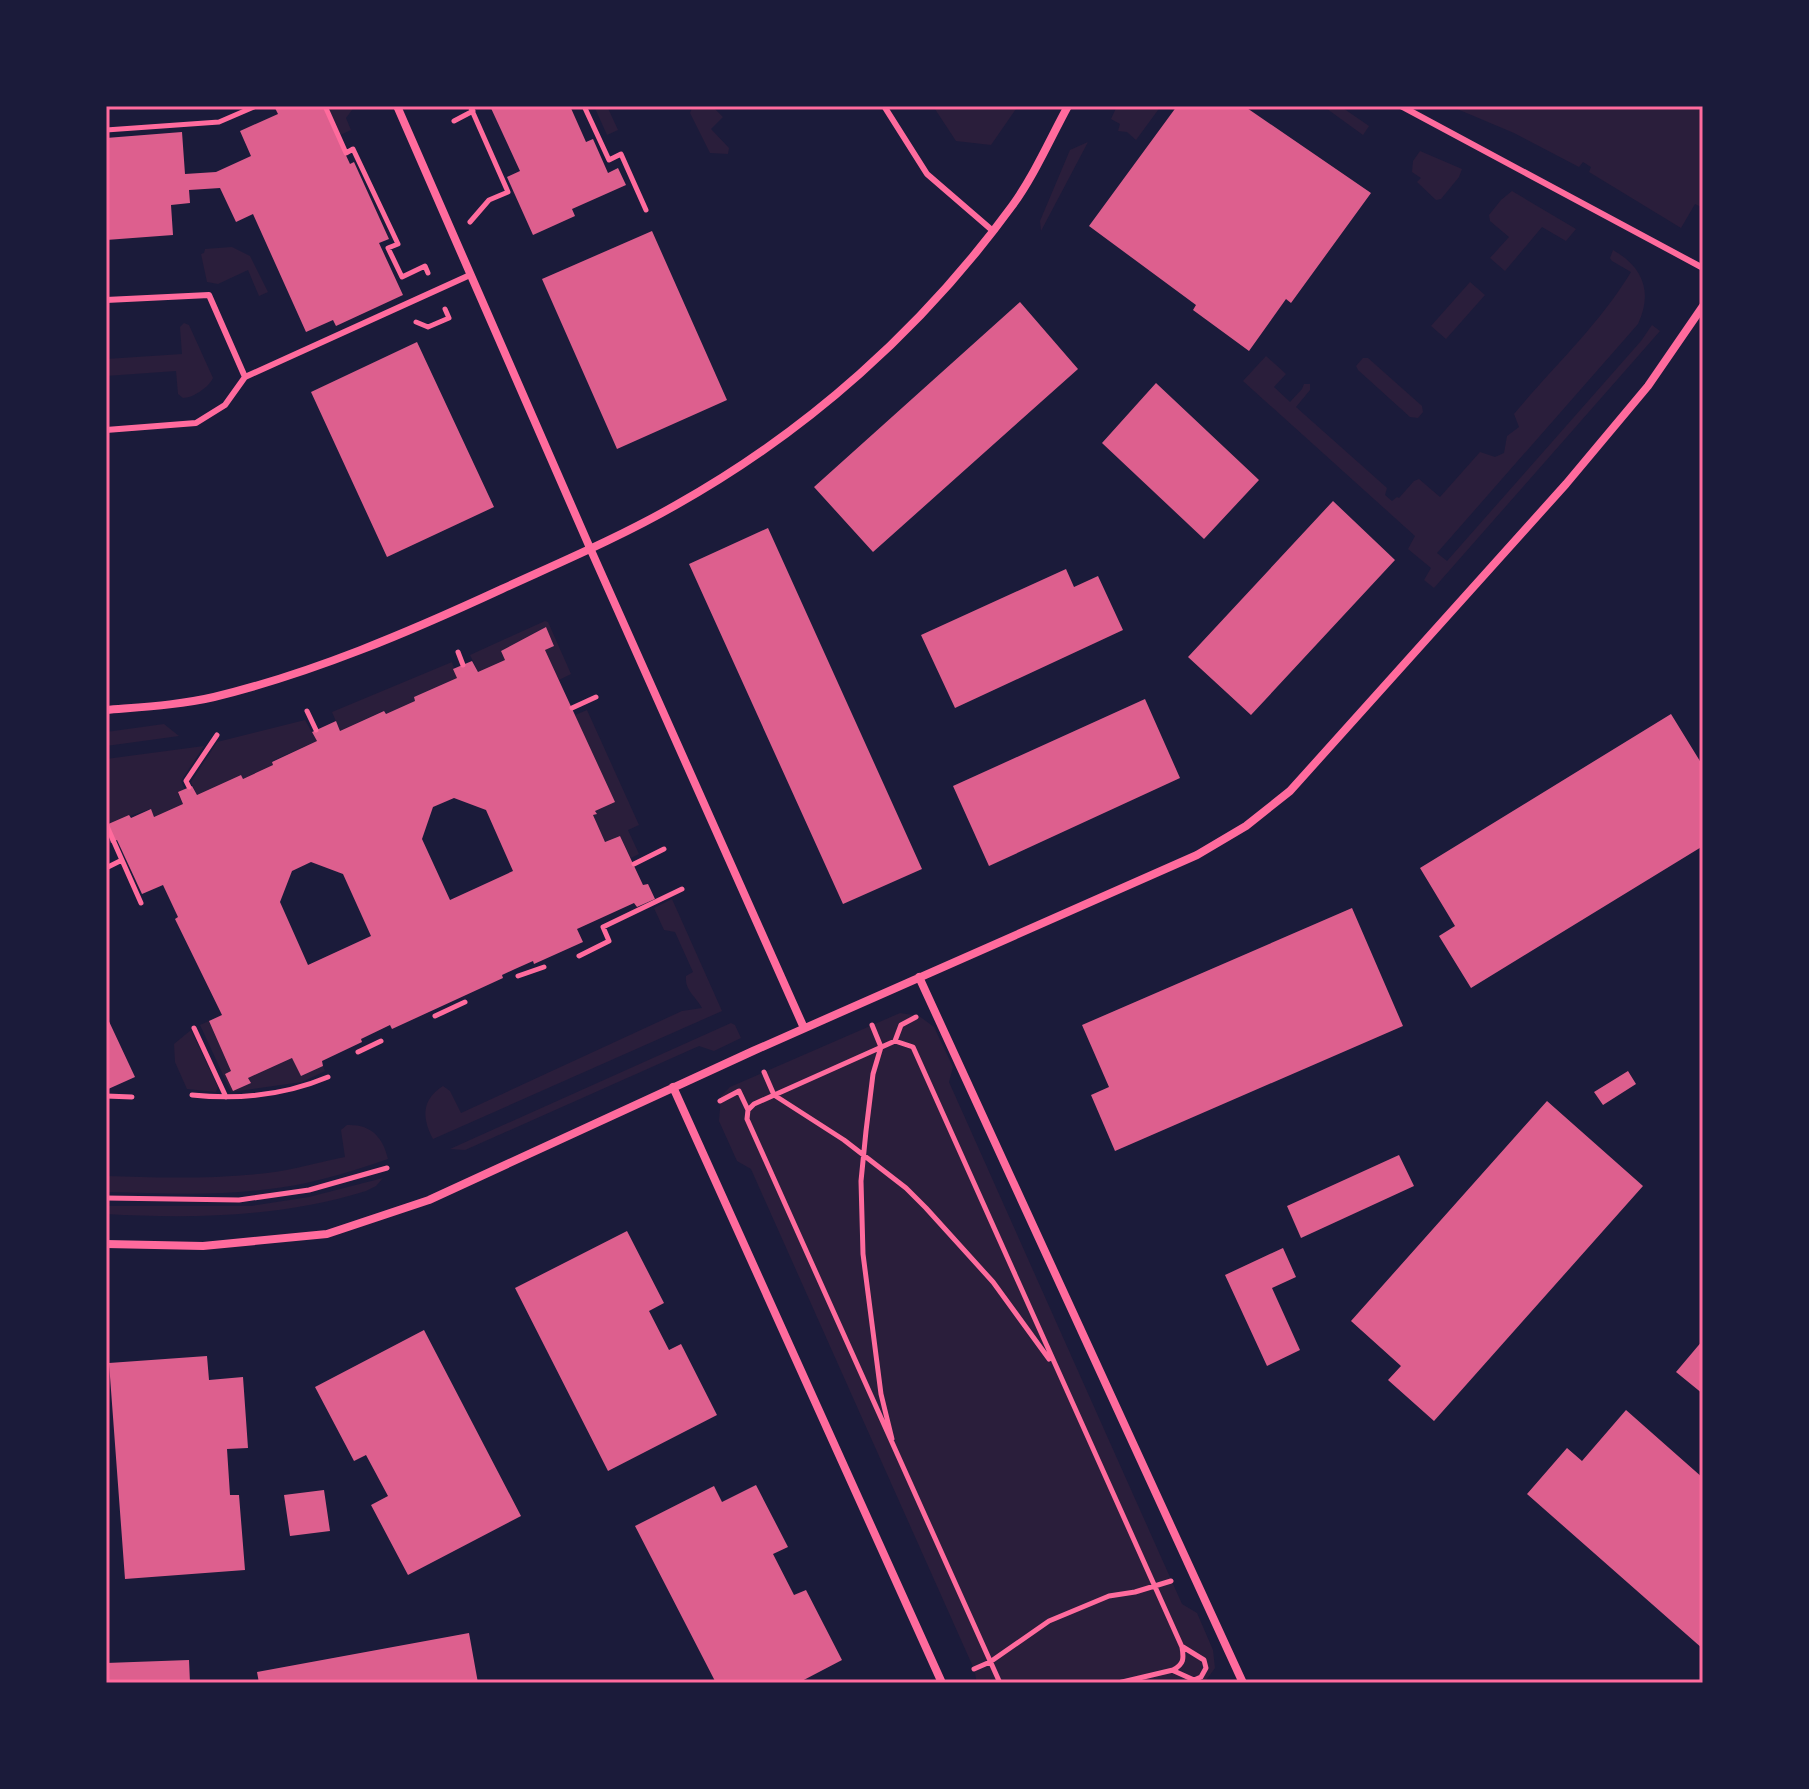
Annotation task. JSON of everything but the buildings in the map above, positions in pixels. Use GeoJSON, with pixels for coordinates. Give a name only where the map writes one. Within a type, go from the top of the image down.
{"type":"FeatureCollection","features":[{"type":"Feature","properties":{"kind":"street"},"geometry":{"type":"LineString","coordinates":[[397,106],[804,1028]]}},
{"type":"Feature","properties":{"kind":"street"},"geometry":{"type":"LineString","coordinates":[[106,710],[212,697],[333,660],[451,613],[590,548],[678,504],[753,457],[841,391],[935,301],[1014,204],[1068,106]]}},
{"type":"Feature","properties":{"kind":"street"},"geometry":{"type":"LineString","coordinates":[[106,1244],[203,1246],[327,1234],[429,1200],[804,1028],[1197,855],[1246,826],[1290,791],[1566,484],[1648,386],[1703,306]]}},
{"type":"Feature","properties":{"kind":"street"},"geometry":{"type":"LineString","coordinates":[[919,977],[1243,1683]]}},
{"type":"Feature","properties":{"kind":"street"},"geometry":{"type":"LineString","coordinates":[[673,1087],[942,1683]]}},
{"type":"Feature","properties":{"kind":"lane"},"geometry":{"type":"LineString","coordinates":[[884,106],[927,174],[993,231]]}},
{"type":"Feature","properties":{"kind":"lane"},"geometry":{"type":"LineString","coordinates":[[1401,106],[1703,268]]}},
{"type":"Feature","properties":{"kind":"lane"},"geometry":{"type":"LineString","coordinates":[[106,430],[196,423],[225,405],[245,377],[470,275]]}},
{"type":"Feature","properties":{"kind":"lane"},"geometry":{"type":"LineString","coordinates":[[106,300],[209,295],[245,377]]}},
{"type":"Feature","properties":{"kind":"path"},"geometry":{"type":"LineString","coordinates":[[106,130],[219,122],[256,106]]}},
{"type":"Feature","properties":{"kind":"path"},"geometry":{"type":"LineString","coordinates":[[325,106],[346,153],[353,149],[398,244],[388,248],[402,277],[425,266],[431,279]]}},
{"type":"Feature","properties":{"kind":"path"},"geometry":{"type":"LineString","coordinates":[[584,106],[609,160],[621,154],[646,210]]}},
{"type":"Feature","properties":{"kind":"path"},"geometry":{"type":"LineString","coordinates":[[454,121],[471,109],[508,192],[489,200],[469,223]]}},
{"type":"Feature","properties":{"kind":"path"},"geometry":{"type":"LineString","coordinates":[[458,652],[463,665]]}},
{"type":"Feature","properties":{"kind":"path"},"geometry":{"type":"LineString","coordinates":[[572,708],[596,697]]}},
{"type":"Feature","properties":{"kind":"path"},"geometry":{"type":"LineString","coordinates":[[307,711],[316,730]]}},
{"type":"Feature","properties":{"kind":"path"},"geometry":{"type":"LineString","coordinates":[[189,787],[186,781],[217,735]]}},
{"type":"Feature","properties":{"kind":"path"},"geometry":{"type":"LineString","coordinates":[[106,824],[141,903]]}},
{"type":"Feature","properties":{"kind":"path"},"geometry":{"type":"LineString","coordinates":[[634,864],[664,849]]}},
{"type":"Feature","properties":{"kind":"path"},"geometry":{"type":"LineString","coordinates":[[106,868],[122,860]]}},
{"type":"Feature","properties":{"kind":"path"},"geometry":{"type":"LineString","coordinates":[[579,956],[609,941],[603,927],[682,889]]}},
{"type":"Feature","properties":{"kind":"path"},"geometry":{"type":"LineString","coordinates":[[518,976],[544,967]]}},
{"type":"Feature","properties":{"kind":"path"},"geometry":{"type":"LineString","coordinates":[[435,1016],[465,1002]]}},
{"type":"Feature","properties":{"kind":"path"},"geometry":{"type":"LineString","coordinates":[[895,1041],[901,1025],[919,1016]]}},
{"type":"Feature","properties":{"kind":"path"},"geometry":{"type":"LineString","coordinates":[[872,1025],[881,1047],[873,1074],[864,1156],[863,1254],[881,1394],[895,1451]]}},
{"type":"Feature","properties":{"kind":"path"},"geometry":{"type":"LineString","coordinates":[[194,1028],[226,1097]]}},
{"type":"Feature","properties":{"kind":"path"},"geometry":{"type":"LineString","coordinates":[[358,1052],[381,1041]]}},
{"type":"Feature","properties":{"kind":"path"},"geometry":{"type":"LineString","coordinates":[[748,1110],[774,1095],[895,1041],[913,1047],[1182,1647],[1184,1658],[1180,1666],[1173,1670],[1118,1683]]}},
{"type":"Feature","properties":{"kind":"path"},"geometry":{"type":"LineString","coordinates":[[764,1072],[774,1095],[906,1188],[993,1282],[1057,1369]]}},
{"type":"Feature","properties":{"kind":"path"},"geometry":{"type":"LineString","coordinates":[[192,1095],[261,1095],[300,1088],[328,1077]]}},
{"type":"Feature","properties":{"kind":"path"},"geometry":{"type":"LineString","coordinates":[[720,1101],[739,1091],[748,1110],[747,1119],[1000,1683]]}},
{"type":"Feature","properties":{"kind":"path"},"geometry":{"type":"LineString","coordinates":[[106,1096],[132,1097]]}},
{"type":"Feature","properties":{"kind":"path"},"geometry":{"type":"LineString","coordinates":[[106,1198],[239,1200],[309,1190],[387,1168]]}},
{"type":"Feature","properties":{"kind":"path"},"geometry":{"type":"LineString","coordinates":[[974,1669],[990,1662],[1058,1616],[1109,1596],[1171,1581]]}},
{"type":"Feature","properties":{"kind":"path"},"geometry":{"type":"LineString","coordinates":[[1173,1670],[1194,1680],[1204,1674],[1204,1660],[1182,1647]]}},
{"type":"Feature","properties":{"kind":"path"},"geometry":{"type":"LineString","coordinates":[[1204,1674],[1210,1678]]}},
{"type":"Feature","properties":{"kind":"shaded area"},"geometry":{"type":"Polygon","coordinates":[[[326,106],[355,106],[346,118],[351,130],[340,135],[326,106]]]}},
{"type":"Feature","properties":{"kind":"shaded area"},"geometry":{"type":"Polygon","coordinates":[[[594,106],[607,106],[618,130],[607,135],[594,106]]]}},
{"type":"Feature","properties":{"kind":"shaded area"},"geometry":{"type":"Polygon","coordinates":[[[693,106],[712,106],[723,117],[711,129],[729,148],[728,154],[710,153],[690,113],[693,106]]]}},
{"type":"Feature","properties":{"kind":"shaded area"},"geometry":{"type":"Polygon","coordinates":[[[933,106],[1018,106],[991,145],[956,141],[933,106]]]}},
{"type":"Feature","properties":{"kind":"shaded area"},"geometry":{"type":"Polygon","coordinates":[[[1117,106],[1161,106],[1136,140],[1127,132],[1118,131],[1120,124],[1111,119],[1117,106]]]}},
{"type":"Feature","properties":{"kind":"shaded area"},"geometry":{"type":"Polygon","coordinates":[[[1323,106],[1340,106],[1369,126],[1363,135],[1323,106]]]}},
{"type":"Feature","properties":{"kind":"shaded area"},"geometry":{"type":"Polygon","coordinates":[[[1450,106],[1703,106],[1703,208],[1695,204],[1681,228],[1589,172],[1591,167],[1583,162],[1579,167],[1514,133],[1450,106]]]}},
{"type":"Feature","properties":{"kind":"shaded area"},"geometry":{"type":"Polygon","coordinates":[[[1088,142],[1041,231],[1040,221],[1070,150],[1088,142]]]}},
{"type":"Feature","properties":{"kind":"shaded area"},"geometry":{"type":"Polygon","coordinates":[[[1420,151],[1462,169],[1441,199],[1436,200],[1417,182],[1421,178],[1412,172],[1413,161],[1420,151]]]}},
{"type":"Feature","properties":{"kind":"shaded area"},"geometry":{"type":"Polygon","coordinates":[[[1512,191],[1576,229],[1566,241],[1542,227],[1505,271],[1490,258],[1509,237],[1490,221],[1489,215],[1512,191]]]}},
{"type":"Feature","properties":{"kind":"shaded area"},"geometry":{"type":"Polygon","coordinates":[[[232,247],[250,256],[268,292],[259,296],[248,270],[218,284],[207,282],[201,254],[205,249],[232,247]]]}},
{"type":"Feature","properties":{"kind":"shaded area"},"geometry":{"type":"Polygon","coordinates":[[[1613,250],[1632,264],[1642,281],[1645,301],[1638,324],[1437,553],[1447,561],[1652,325],[1660,331],[1434,588],[1424,580],[1431,568],[1408,549],[1415,536],[1243,381],[1266,356],[1286,374],[1274,387],[1290,402],[1304,384],[1310,384],[1310,390],[1296,407],[1387,488],[1385,495],[1392,501],[1419,479],[1440,497],[1480,452],[1495,457],[1504,453],[1507,436],[1519,427],[1514,414],[1590,328],[1618,291],[1631,272],[1612,261],[1613,250]]]}},
{"type":"Feature","properties":{"kind":"shaded area"},"geometry":{"type":"Polygon","coordinates":[[[1470,282],[1485,295],[1446,339],[1431,326],[1470,282]]]}},
{"type":"Feature","properties":{"kind":"shaded area"},"geometry":{"type":"Polygon","coordinates":[[[184,323],[189,325],[213,378],[200,391],[183,398],[178,394],[176,371],[106,376],[106,359],[182,354],[180,327],[184,323]]]}},
{"type":"Feature","properties":{"kind":"shaded area"},"geometry":{"type":"Polygon","coordinates":[[[1363,358],[1368,358],[1422,406],[1423,412],[1418,418],[1410,417],[1358,370],[1356,366],[1363,358]]]}},
{"type":"Feature","properties":{"kind":"shaded area"},"geometry":{"type":"Polygon","coordinates":[[[545,621],[571,674],[559,680],[545,650],[554,645],[545,627],[501,651],[505,660],[478,672],[470,655],[545,621]]]}},
{"type":"Feature","properties":{"kind":"shaded area"},"geometry":{"type":"Polygon","coordinates":[[[452,662],[457,678],[414,697],[415,701],[386,714],[383,711],[340,731],[332,712],[452,662]]]}},
{"type":"Feature","properties":{"kind":"shaded area"},"geometry":{"type":"Polygon","coordinates":[[[587,710],[639,825],[628,830],[639,854],[631,858],[620,836],[605,842],[593,815],[596,814],[575,715],[587,710]]]}},
{"type":"Feature","properties":{"kind":"shaded area"},"geometry":{"type":"Polygon","coordinates":[[[305,720],[317,741],[272,761],[273,765],[243,779],[241,775],[197,795],[191,782],[217,742],[305,720]]]}},
{"type":"Feature","properties":{"kind":"shaded area"},"geometry":{"type":"Polygon","coordinates":[[[164,724],[179,736],[106,746],[106,732],[164,724]]]}},
{"type":"Feature","properties":{"kind":"shaded area"},"geometry":{"type":"Polygon","coordinates":[[[204,746],[181,781],[185,790],[178,793],[183,804],[154,817],[150,809],[110,823],[106,813],[106,759],[204,746]]]}},
{"type":"Feature","properties":{"kind":"shaded area"},"geometry":{"type":"Polygon","coordinates":[[[672,899],[722,1011],[433,1139],[427,1124],[427,1103],[443,1086],[450,1091],[461,1113],[682,1011],[702,1008],[687,986],[686,976],[693,972],[675,932],[664,930],[654,908],[672,899]]]}},
{"type":"Feature","properties":{"kind":"shaded area"},"geometry":{"type":"Polygon","coordinates":[[[900,1013],[919,1016],[934,1027],[953,1067],[949,1082],[1182,1604],[1197,1613],[1213,1650],[1215,1668],[1204,1683],[977,1683],[974,1669],[751,1169],[737,1161],[719,1121],[721,1096],[730,1087],[900,1013]]]}},
{"type":"Feature","properties":{"kind":"shaded area"},"geometry":{"type":"Polygon","coordinates":[[[209,1021],[231,1071],[225,1074],[233,1091],[250,1083],[248,1078],[292,1058],[301,1076],[323,1066],[325,1071],[302,1082],[231,1092],[200,1025],[209,1021]]]}},
{"type":"Feature","properties":{"kind":"shaded area"},"geometry":{"type":"Polygon","coordinates":[[[731,1023],[741,1038],[714,1051],[699,1046],[465,1150],[450,1149],[731,1023]]]}},
{"type":"Feature","properties":{"kind":"shaded area"},"geometry":{"type":"Polygon","coordinates":[[[191,1030],[218,1087],[216,1092],[187,1089],[175,1062],[174,1044],[191,1030]]]}},
{"type":"Feature","properties":{"kind":"shaded area"},"geometry":{"type":"Polygon","coordinates":[[[347,1125],[363,1127],[375,1133],[388,1159],[326,1178],[277,1188],[203,1194],[106,1192],[106,1176],[186,1178],[247,1175],[345,1157],[341,1130],[347,1125]]]}},
{"type":"Feature","properties":{"kind":"shaded area"},"geometry":{"type":"Polygon","coordinates":[[[383,1178],[366,1191],[270,1211],[204,1216],[106,1214],[106,1206],[251,1206],[309,1197],[383,1178]]]}}]}
